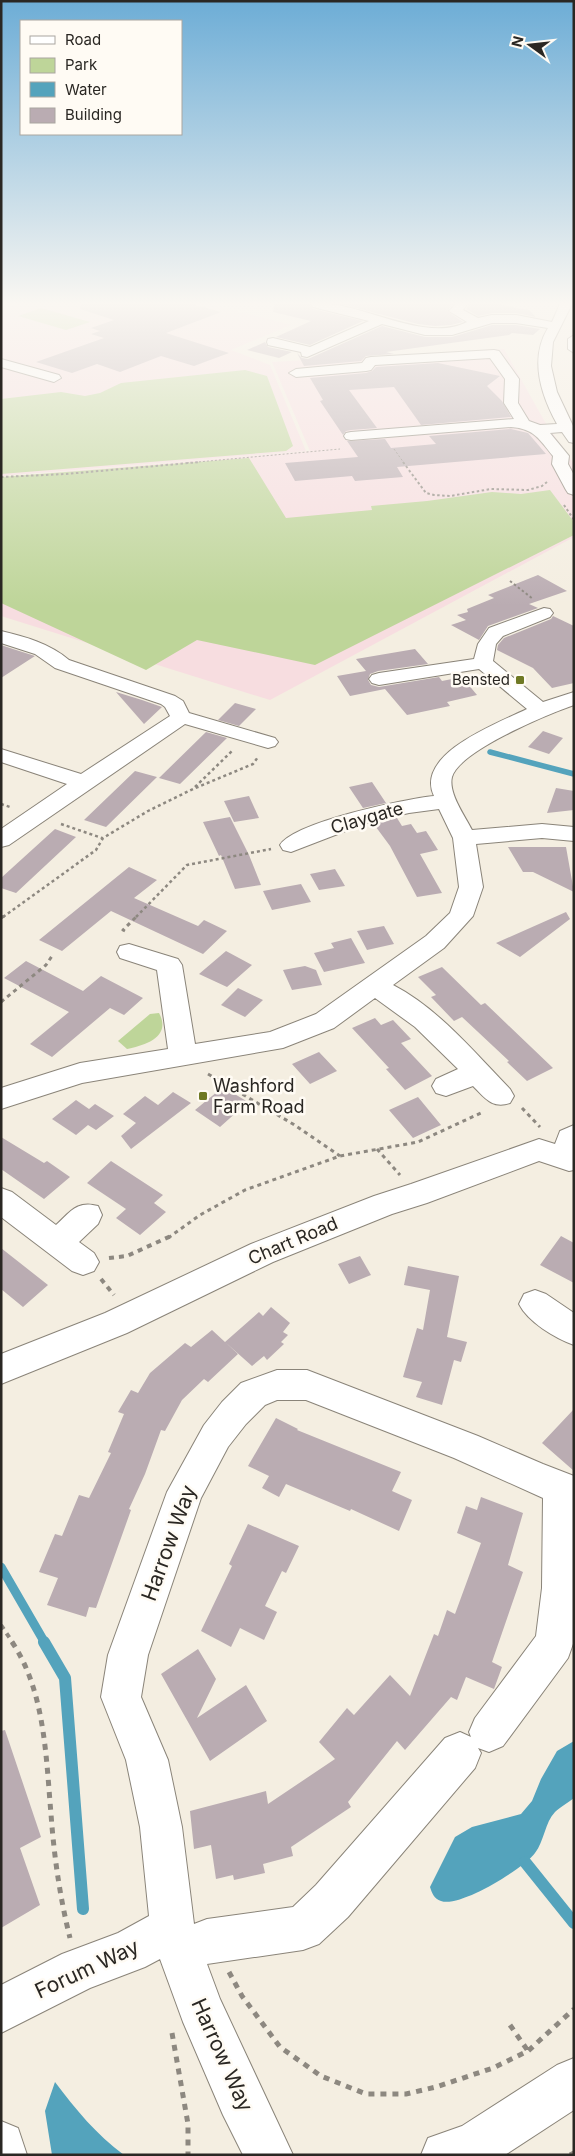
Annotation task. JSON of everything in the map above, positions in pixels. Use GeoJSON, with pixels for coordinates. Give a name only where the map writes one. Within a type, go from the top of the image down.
{"type":"FeatureCollection","features":[{"type":"Feature","properties":{"kind":"street"},"geometry":{"type":"LineString","coordinates":[[513,405],[532,427],[561,456],[560,464],[574,490]]}},
{"type":"Feature","properties":{"kind":"street"},"geometry":{"type":"LineString","coordinates":[[554,405],[570,434]]}},
{"type":"Feature","properties":{"kind":"street"},"geometry":{"type":"LineString","coordinates":[[354,442],[511,423],[570,434]]}},
{"type":"Feature","properties":{"kind":"street"},"geometry":{"type":"LineString","coordinates":[[483,662],[487,644],[496,632],[543,613]]}},
{"type":"Feature","properties":{"kind":"street"},"geometry":{"type":"LineString","coordinates":[[1,637],[53,654],[62,664],[168,700],[176,705],[175,709],[182,717],[262,750]]}},
{"type":"Feature","properties":{"kind":"street"},"geometry":{"type":"LineString","coordinates":[[379,679],[407,681],[483,662]]}},
{"type":"Feature","properties":{"kind":"street"},"geometry":{"type":"LineString","coordinates":[[483,662],[540,710]]}},
{"type":"Feature","properties":{"kind":"street"},"geometry":{"type":"LineString","coordinates":[[1,1099],[80,1073],[274,1041],[325,1021],[435,942],[461,916],[470,886],[464,838],[442,791],[442,778],[447,765],[462,751],[540,710],[574,698]]}},
{"type":"Feature","properties":{"kind":"street"},"geometry":{"type":"LineString","coordinates":[[1,840],[182,717]]}},
{"type":"Feature","properties":{"kind":"street"},"geometry":{"type":"LineString","coordinates":[[1,754],[84,782]]}},
{"type":"Feature","properties":{"kind":"street","name":"Claygate"},"geometry":{"type":"LineString","coordinates":[[291,845],[314,833],[379,813],[403,807],[446,802]]}},
{"type":"Feature","properties":{"kind":"street"},"geometry":{"type":"LineString","coordinates":[[464,838],[542,831],[574,834]]}},
{"type":"Feature","properties":{"kind":"street"},"geometry":{"type":"LineString","coordinates":[[129,952],[169,965],[189,1055]]}},
{"type":"Feature","properties":{"kind":"street"},"geometry":{"type":"LineString","coordinates":[[373,986],[388,992],[409,1006],[476,1072],[501,1100]]}},
{"type":"Feature","properties":{"kind":"street"},"geometry":{"type":"LineString","coordinates":[[446,1086],[476,1072]]}},
{"type":"Feature","properties":{"kind":"street"},"geometry":{"type":"LineString","coordinates":[[539,1150],[572,1154]]}},
{"type":"Feature","properties":{"kind":"street","name":"Chart Road"},"geometry":{"type":"LineString","coordinates":[[1,1369],[116,1323],[262,1253],[385,1204],[416,1195],[539,1150]]}},
{"type":"Feature","properties":{"kind":"street"},"geometry":{"type":"LineString","coordinates":[[1,1200],[86,1264]]}},
{"type":"Feature","properties":{"kind":"street"},"geometry":{"type":"LineString","coordinates":[[58,1242],[87,1215]]}},
{"type":"Feature","properties":{"kind":"street"},"geometry":{"type":"LineString","coordinates":[[535,1304],[574,1331]]}},
{"type":"Feature","properties":{"kind":"street","name":"Harrow Way"},"geometry":{"type":"LineString","coordinates":[[269,2155],[240,2098],[199,2006],[176,1941],[161,1827],[149,1770],[121,1697],[128,1656],[184,1492],[216,1436],[234,1413],[253,1394],[277,1385],[307,1385],[466,1447],[568,1491]]}},
{"type":"Feature","properties":{"kind":"street"},"geometry":{"type":"LineString","coordinates":[[176,1941],[208,1941],[303,1928],[332,1901],[475,1743],[554,1644],[561,1588],[568,1491]]}},
{"type":"Feature","properties":{"kind":"street","name":"Forum Way"},"geometry":{"type":"LineString","coordinates":[[1,2010],[78,1970],[129,1951],[176,1941]]}},
{"type":"Feature","properties":{"kind":"street"},"geometry":{"type":"LineString","coordinates":[[445,2155],[472,2147],[574,2082]]}},
{"type":"Feature","properties":{"kind":"street"},"geometry":{"type":"LineString","coordinates":[[1,2145],[3,2155]]}},
{"type":"Feature","properties":{"kind":"path"},"geometry":{"type":"LineString","coordinates":[[1,477],[75,473],[354,442],[359,450],[392,446],[426,493],[431,495],[446,497],[491,489],[516,490],[542,486],[547,481]]}},
{"type":"Feature","properties":{"kind":"path"},"geometry":{"type":"LineString","coordinates":[[249,755],[262,750]]}},
{"type":"Feature","properties":{"kind":"path"},"geometry":{"type":"LineString","coordinates":[[1,918],[96,850],[103,838],[148,811],[193,789],[253,764],[262,750]]}},
{"type":"Feature","properties":{"kind":"path"},"geometry":{"type":"LineString","coordinates":[[193,789],[232,751],[240,753]]}},
{"type":"Feature","properties":{"kind":"path"},"geometry":{"type":"LineString","coordinates":[[129,952],[146,940],[123,930],[187,865],[291,845]]}},
{"type":"Feature","properties":{"kind":"path"},"geometry":{"type":"LineString","coordinates":[[1,1002],[46,965],[52,956]]}},
{"type":"Feature","properties":{"kind":"path"},"geometry":{"type":"LineString","coordinates":[[189,1055],[208,1074],[293,1124],[340,1156]]}},
{"type":"Feature","properties":{"kind":"path"},"geometry":{"type":"LineString","coordinates":[[130,1315],[86,1264],[106,1258],[127,1256],[174,1235],[200,1215],[245,1190],[340,1156],[418,1142],[501,1100],[517,1096],[521,1107],[545,1132],[539,1150]]}},
{"type":"Feature","properties":{"kind":"path"},"geometry":{"type":"LineString","coordinates":[[377,1149],[416,1195]]}},
{"type":"Feature","properties":{"kind":"path"},"geometry":{"type":"LineString","coordinates":[[1,1626],[23,1658],[37,1703],[47,1754],[51,1816],[62,1907],[70,1938]]}},
{"type":"Feature","properties":{"kind":"path"},"geometry":{"type":"LineString","coordinates":[[227,1967],[242,1996],[280,2046],[321,2076],[366,2094],[406,2094],[436,2087],[493,2068],[528,2051],[574,2009]]}},
{"type":"Feature","properties":{"kind":"path"},"geometry":{"type":"LineString","coordinates":[[170,2024],[188,2124],[188,2155]]}},
{"type":"Feature","properties":{"kind":"path"},"geometry":{"type":"LineString","coordinates":[[510,2025],[528,2051]]}},
{"type":"Feature","properties":{"kind":"path"},"geometry":{"type":"LineString","coordinates":[[570,2155],[574,2153]]}},
{"type":"Feature","properties":{"kind":"shaded area"},"geometry":{"type":"Polygon","coordinates":[[[1,405],[287,405],[306,451],[1,476],[1,405]]]}},
{"type":"Feature","properties":{"kind":"shaded area"},"geometry":{"type":"Polygon","coordinates":[[[290,405],[535,405],[574,464],[574,537],[270,700],[1,616],[1,477],[310,451],[290,405]]]}},
{"type":"Feature","properties":{"kind":"green space"},"geometry":{"type":"Polygon","coordinates":[[[1,405],[278,405],[293,446],[286,451],[1,474],[1,405]]]}},
{"type":"Feature","properties":{"kind":"green space"},"geometry":{"type":"Polygon","coordinates":[[[249,458],[286,518],[372,510],[371,506],[492,492],[521,494],[550,490],[574,522],[574,535],[315,665],[197,640],[146,670],[1,603],[1,477],[249,458]]]}},
{"type":"Feature","properties":{"kind":"green space"},"geometry":{"type":"Polygon","coordinates":[[[159,1013],[162,1028],[155,1038],[127,1049],[118,1041],[150,1014],[159,1013]]]}},
{"type":"Feature","properties":{"kind":"water"},"geometry":{"type":"Polygon","coordinates":[[[574,1741],[574,1798],[552,1816],[535,1853],[518,1868],[491,1886],[462,1899],[450,1902],[437,1899],[430,1887],[455,1837],[472,1827],[521,1814],[532,1801],[541,1779],[557,1751],[574,1741]]]}},
{"type":"Feature","properties":{"kind":"water"},"geometry":{"type":"Polygon","coordinates":[[[55,2082],[104,2139],[124,2155],[52,2155],[45,2111],[55,2082]]]}},
{"type":"Feature","properties":{"kind":"building"},"geometry":{"type":"Polygon","coordinates":[[[322,405],[360,405],[377,428],[346,431],[343,435],[322,405]]]}},
{"type":"Feature","properties":{"kind":"building"},"geometry":{"type":"Polygon","coordinates":[[[407,405],[504,405],[511,417],[421,425],[407,405]]]}},
{"type":"Feature","properties":{"kind":"building"},"geometry":{"type":"Polygon","coordinates":[[[511,429],[528,433],[546,454],[397,467],[403,477],[355,481],[352,476],[295,481],[285,463],[358,457],[347,441],[385,439],[391,448],[436,444],[429,436],[511,429]]]}},
{"type":"Feature","properties":{"kind":"building"},"geometry":{"type":"Polygon","coordinates":[[[538,575],[567,591],[529,604],[538,608],[488,626],[479,640],[451,625],[466,620],[457,615],[468,612],[467,609],[494,598],[488,595],[538,575]]]}},
{"type":"Feature","properties":{"kind":"building"},"geometry":{"type":"Polygon","coordinates":[[[553,616],[574,626],[574,683],[552,688],[533,668],[497,650],[498,645],[504,638],[551,619],[553,616]]]}},
{"type":"Feature","properties":{"kind":"building"},"geometry":{"type":"Polygon","coordinates":[[[1,645],[13,649],[35,656],[1,678],[1,645]]]}},
{"type":"Feature","properties":{"kind":"building"},"geometry":{"type":"Polygon","coordinates":[[[415,649],[428,664],[378,671],[370,674],[368,680],[371,685],[379,687],[439,677],[442,681],[462,677],[477,695],[447,702],[450,706],[407,715],[385,689],[350,696],[337,676],[366,671],[356,659],[415,649]]]}},
{"type":"Feature","properties":{"kind":"building"},"geometry":{"type":"Polygon","coordinates":[[[116,692],[142,700],[162,707],[144,724],[116,692]]]}},
{"type":"Feature","properties":{"kind":"building"},"geometry":{"type":"Polygon","coordinates":[[[235,703],[256,709],[239,726],[218,720],[235,703]]]}},
{"type":"Feature","properties":{"kind":"building"},"geometry":{"type":"Polygon","coordinates":[[[543,731],[563,738],[549,754],[528,747],[543,731]]]}},
{"type":"Feature","properties":{"kind":"building"},"geometry":{"type":"Polygon","coordinates":[[[206,732],[227,738],[180,784],[159,778],[206,732]]]}},
{"type":"Feature","properties":{"kind":"building"},"geometry":{"type":"Polygon","coordinates":[[[135,771],[157,777],[106,827],[84,820],[135,771]]]}},
{"type":"Feature","properties":{"kind":"building"},"geometry":{"type":"Polygon","coordinates":[[[372,782],[386,803],[363,808],[349,787],[372,782]]]}},
{"type":"Feature","properties":{"kind":"building"},"geometry":{"type":"Polygon","coordinates":[[[556,788],[574,791],[574,810],[547,813],[556,788]]]}},
{"type":"Feature","properties":{"kind":"building"},"geometry":{"type":"Polygon","coordinates":[[[249,796],[259,818],[234,822],[224,801],[249,796]]]}},
{"type":"Feature","properties":{"kind":"building"},"geometry":{"type":"Polygon","coordinates":[[[230,817],[249,855],[261,885],[235,889],[221,855],[219,856],[203,822],[230,817]]]}},
{"type":"Feature","properties":{"kind":"building"},"geometry":{"type":"Polygon","coordinates":[[[397,818],[402,826],[411,824],[417,833],[426,831],[438,850],[420,854],[442,893],[417,897],[390,846],[373,823],[397,818]]]}},
{"type":"Feature","properties":{"kind":"building"},"geometry":{"type":"Polygon","coordinates":[[[55,829],[76,837],[16,893],[1,888],[1,878],[55,829]]]}},
{"type":"Feature","properties":{"kind":"building"},"geometry":{"type":"Polygon","coordinates":[[[508,847],[566,847],[574,892],[533,872],[523,872],[508,847]]]}},
{"type":"Feature","properties":{"kind":"building"},"geometry":{"type":"Polygon","coordinates":[[[129,867],[157,880],[134,898],[198,926],[204,920],[227,931],[203,954],[111,911],[62,951],[39,940],[129,867]]]}},
{"type":"Feature","properties":{"kind":"building"},"geometry":{"type":"Polygon","coordinates":[[[335,869],[345,886],[319,890],[310,874],[335,869]]]}},
{"type":"Feature","properties":{"kind":"building"},"geometry":{"type":"Polygon","coordinates":[[[301,884],[311,902],[272,910],[263,891],[301,884]]]}},
{"type":"Feature","properties":{"kind":"building"},"geometry":{"type":"Polygon","coordinates":[[[566,912],[570,919],[520,957],[496,943],[566,912]]]}},
{"type":"Feature","properties":{"kind":"building"},"geometry":{"type":"Polygon","coordinates":[[[384,926],[394,944],[367,950],[357,931],[384,926]]]}},
{"type":"Feature","properties":{"kind":"building"},"geometry":{"type":"Polygon","coordinates":[[[351,938],[365,963],[324,972],[314,953],[334,948],[331,943],[351,938]]]}},
{"type":"Feature","properties":{"kind":"building"},"geometry":{"type":"Polygon","coordinates":[[[226,951],[252,965],[227,987],[199,974],[226,951]]]}},
{"type":"Feature","properties":{"kind":"building"},"geometry":{"type":"Polygon","coordinates":[[[26,961],[83,991],[101,976],[143,998],[124,1015],[110,1008],[52,1057],[30,1044],[69,1012],[4,978],[26,961]]]}},
{"type":"Feature","properties":{"kind":"building"},"geometry":{"type":"Polygon","coordinates":[[[305,966],[316,970],[322,985],[292,990],[283,970],[305,966]]]}},
{"type":"Feature","properties":{"kind":"building"},"geometry":{"type":"Polygon","coordinates":[[[442,967],[481,1005],[485,1003],[553,1068],[527,1081],[507,1062],[509,1061],[462,1017],[454,1021],[431,997],[436,995],[418,977],[442,967]]]}},
{"type":"Feature","properties":{"kind":"building"},"geometry":{"type":"Polygon","coordinates":[[[238,988],[263,1000],[245,1017],[221,1005],[238,988]]]}},
{"type":"Feature","properties":{"kind":"building"},"geometry":{"type":"Polygon","coordinates":[[[375,1018],[381,1025],[393,1020],[411,1039],[401,1043],[432,1076],[405,1090],[386,1069],[389,1068],[352,1028],[375,1018]]]}},
{"type":"Feature","properties":{"kind":"building"},"geometry":{"type":"Polygon","coordinates":[[[319,1052],[337,1071],[310,1084],[292,1064],[319,1052]]]}},
{"type":"Feature","properties":{"kind":"building"},"geometry":{"type":"Polygon","coordinates":[[[223,1087],[248,1102],[220,1127],[195,1110],[223,1087]]]}},
{"type":"Feature","properties":{"kind":"building"},"geometry":{"type":"Polygon","coordinates":[[[173,1092],[191,1103],[131,1149],[121,1136],[136,1123],[123,1114],[145,1096],[158,1105],[173,1092]]]}},
{"type":"Feature","properties":{"kind":"building"},"geometry":{"type":"Polygon","coordinates":[[[418,1097],[441,1125],[413,1138],[389,1110],[418,1097]]]}},
{"type":"Feature","properties":{"kind":"building"},"geometry":{"type":"Polygon","coordinates":[[[76,1100],[89,1109],[95,1104],[114,1116],[96,1130],[88,1125],[76,1135],[52,1119],[76,1100]]]}},
{"type":"Feature","properties":{"kind":"building"},"geometry":{"type":"Polygon","coordinates":[[[1,1137],[44,1163],[47,1161],[70,1177],[44,1199],[1,1169],[1,1137]]]}},
{"type":"Feature","properties":{"kind":"building"},"geometry":{"type":"Polygon","coordinates":[[[111,1161],[163,1195],[154,1203],[166,1212],[140,1235],[116,1218],[126,1209],[87,1183],[111,1161]]]}},
{"type":"Feature","properties":{"kind":"building"},"geometry":{"type":"Polygon","coordinates":[[[561,1236],[574,1243],[574,1283],[540,1265],[561,1236]]]}},
{"type":"Feature","properties":{"kind":"building"},"geometry":{"type":"Polygon","coordinates":[[[1,1248],[48,1285],[23,1307],[1,1289],[1,1248]]]}},
{"type":"Feature","properties":{"kind":"building"},"geometry":{"type":"Polygon","coordinates":[[[360,1256],[371,1275],[349,1284],[338,1264],[360,1256]]]}},
{"type":"Feature","properties":{"kind":"building"},"geometry":{"type":"Polygon","coordinates":[[[408,1266],[459,1276],[447,1337],[467,1342],[461,1362],[454,1360],[442,1405],[416,1397],[422,1382],[403,1377],[417,1328],[423,1330],[430,1290],[404,1285],[408,1266]]]}},
{"type":"Feature","properties":{"kind":"building"},"geometry":{"type":"Polygon","coordinates":[[[271,1307],[290,1323],[283,1332],[288,1335],[281,1342],[284,1344],[267,1360],[264,1356],[252,1366],[225,1342],[259,1312],[263,1316],[271,1307]]]}},
{"type":"Feature","properties":{"kind":"building"},"geometry":{"type":"Polygon","coordinates":[[[212,1330],[238,1354],[208,1382],[204,1379],[182,1400],[165,1431],[161,1430],[145,1474],[129,1509],[131,1510],[96,1608],[89,1607],[86,1617],[47,1605],[58,1578],[39,1572],[55,1534],[62,1536],[79,1495],[89,1498],[111,1453],[108,1452],[124,1414],[118,1412],[131,1390],[138,1393],[150,1373],[185,1343],[191,1347],[212,1330]]]}},
{"type":"Feature","properties":{"kind":"building"},"geometry":{"type":"Polygon","coordinates":[[[574,1409],[574,1471],[542,1443],[574,1409]]]}},
{"type":"Feature","properties":{"kind":"building"},"geometry":{"type":"Polygon","coordinates":[[[276,1418],[297,1430],[401,1472],[392,1491],[412,1500],[399,1531],[351,1509],[350,1511],[286,1484],[279,1497],[262,1488],[269,1476],[248,1466],[276,1418]]]}},
{"type":"Feature","properties":{"kind":"building"},"geometry":{"type":"Polygon","coordinates":[[[481,1497],[523,1513],[508,1565],[523,1572],[492,1662],[502,1667],[494,1689],[466,1677],[457,1700],[451,1697],[405,1750],[397,1741],[348,1802],[351,1807],[291,1847],[293,1856],[263,1864],[265,1873],[234,1880],[233,1875],[216,1879],[211,1845],[194,1849],[190,1811],[266,1791],[268,1804],[335,1759],[319,1742],[347,1708],[354,1715],[390,1675],[410,1696],[434,1634],[438,1636],[447,1610],[455,1614],[481,1543],[457,1533],[466,1506],[477,1510],[481,1497]]]}},
{"type":"Feature","properties":{"kind":"building"},"geometry":{"type":"Polygon","coordinates":[[[248,1524],[299,1546],[286,1573],[282,1571],[265,1606],[277,1612],[264,1640],[240,1628],[231,1647],[201,1631],[232,1566],[229,1564],[248,1524]]]}},
{"type":"Feature","properties":{"kind":"building"},"geometry":{"type":"Polygon","coordinates":[[[198,1649],[216,1679],[197,1718],[246,1685],[267,1721],[210,1761],[161,1674],[198,1649]]]}},
{"type":"Feature","properties":{"kind":"building"},"geometry":{"type":"Polygon","coordinates":[[[5,1730],[41,1837],[20,1848],[40,1905],[1,1928],[1,1731],[5,1730]]]}},
{"type":"Feature","properties":{"kind":"waterway"},"geometry":{"type":"LineString","coordinates":[[490,752],[574,774]]}},
{"type":"Feature","properties":{"kind":"waterway"},"geometry":{"type":"LineString","coordinates":[[1,1567],[45,1643]]}},
{"type":"Feature","properties":{"kind":"waterway"},"geometry":{"type":"LineString","coordinates":[[44,1642],[65,1678],[83,1909]]}},
{"type":"Feature","properties":{"kind":"waterway"},"geometry":{"type":"LineString","coordinates":[[525,1862],[574,1923]]}},
{"type":"Feature","properties":{"kind":"place","name":"Bensted"},"geometry":{"type":"Point","coordinates":[520,680]}},
{"type":"Feature","properties":{"kind":"place","name":"Washford Farm Road"},"geometry":{"type":"Point","coordinates":[203,1096]}}]}
